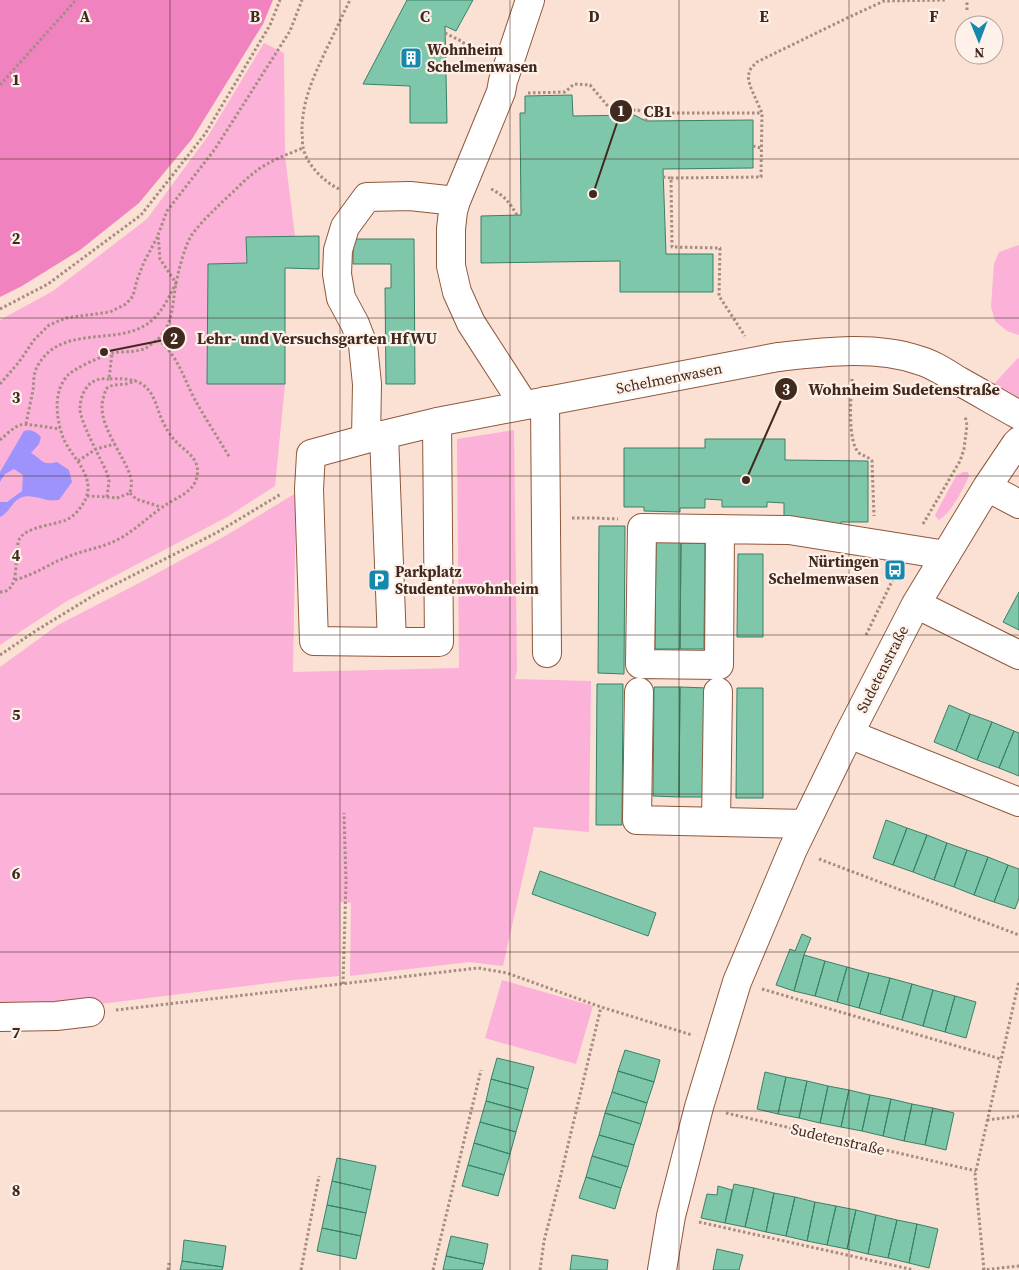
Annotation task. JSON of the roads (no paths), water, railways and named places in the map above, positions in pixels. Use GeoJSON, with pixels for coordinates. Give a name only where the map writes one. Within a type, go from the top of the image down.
{"type":"FeatureCollection","features":[{"type":"Feature","properties":{"kind":"street"},"geometry":{"type":"LineString","coordinates":[[530,0],[514,87],[500,92],[453,212],[451,266],[458,292],[471,323],[535,403],[546,519],[547,653]]}},
{"type":"Feature","properties":{"kind":"street"},"geometry":{"type":"LineString","coordinates":[[437,422],[439,642],[392,642],[375,437],[367,384],[364,345],[342,298],[337,274],[338,250],[345,227],[368,196],[460,193]]}},
{"type":"Feature","properties":{"kind":"street","name":"Schelmenwasen"},"geometry":{"type":"LineString","coordinates":[[392,642],[314,641],[309,489],[311,454],[437,422],[778,357],[821,352],[851,351],[894,354],[919,360],[937,368],[1019,415]]}},
{"type":"Feature","properties":{"kind":"street","name":"Sudetenstraße"},"geometry":{"type":"LineString","coordinates":[[662,1270],[671,1216],[699,1107],[738,982],[793,849],[849,734],[916,604],[987,487],[1019,441]]}},
{"type":"Feature","properties":{"kind":"street"},"geometry":{"type":"LineString","coordinates":[[987,487],[1019,504]]}},
{"type":"Feature","properties":{"kind":"street"},"geometry":{"type":"LineString","coordinates":[[720,529],[719,665],[640,664],[642,528],[720,529],[790,530],[946,555]]}},
{"type":"Feature","properties":{"kind":"street"},"geometry":{"type":"LineString","coordinates":[[916,604],[1019,655]]}},
{"type":"Feature","properties":{"kind":"street"},"geometry":{"type":"LineString","coordinates":[[639,692],[637,820],[805,824]]}},
{"type":"Feature","properties":{"kind":"street"},"geometry":{"type":"LineString","coordinates":[[716,822],[718,692]]}},
{"type":"Feature","properties":{"kind":"street"},"geometry":{"type":"LineString","coordinates":[[849,734],[1019,802]]}},
{"type":"Feature","properties":{"kind":"street"},"geometry":{"type":"LineString","coordinates":[[0,1016],[56,1016],[90,1012]]}},
{"type":"Feature","properties":{"kind":"place","name":"Wohnheim Schelmenwasen"},"geometry":{"type":"Point","coordinates":[411,58]}},
{"type":"Feature","properties":{"kind":"place","name":"CB1"},"geometry":{"type":"Point","coordinates":[593,194]}},
{"type":"Feature","properties":{"kind":"place","name":"Lehr- und Versuchsgarten HfWU"},"geometry":{"type":"Point","coordinates":[104,352]}},
{"type":"Feature","properties":{"kind":"place","name":"Wohnheim Sudetenstraße"},"geometry":{"type":"Point","coordinates":[746,480]}},
{"type":"Feature","properties":{"kind":"place","name":"Nürtingen Schelmenwasen"},"geometry":{"type":"Point","coordinates":[895,570]}},
{"type":"Feature","properties":{"kind":"place","name":"Parkplatz Studentenwohnheim"},"geometry":{"type":"Point","coordinates":[379,580]}}]}
